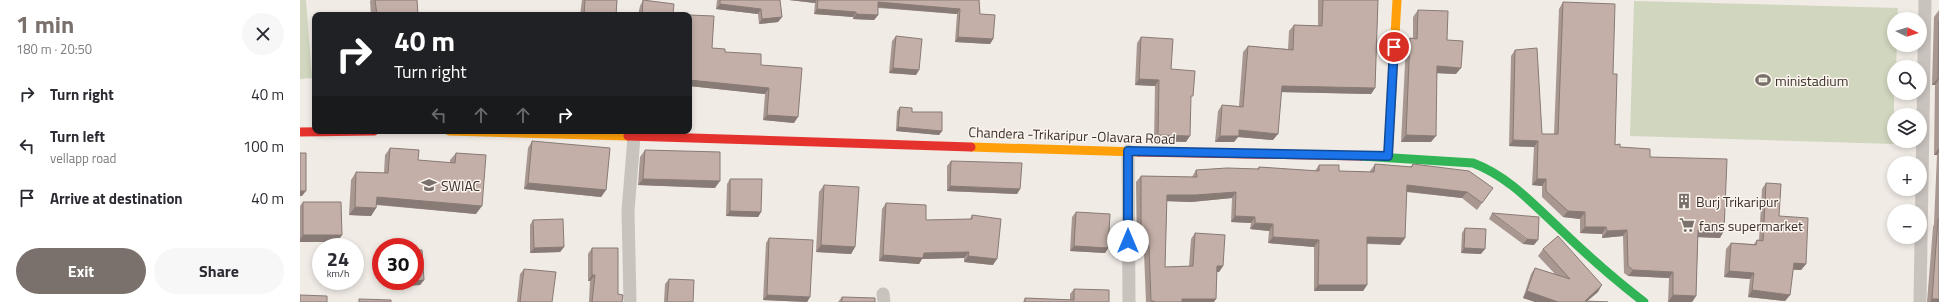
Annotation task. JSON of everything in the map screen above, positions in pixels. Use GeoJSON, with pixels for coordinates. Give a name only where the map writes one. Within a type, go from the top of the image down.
{"type":"FeatureCollection","features":[{"type":"Feature","properties":{"kind":"main road"},"geometry":{"type":"LineString","coordinates":[[1388,156],[1397,0]]}},
{"type":"Feature","properties":{"kind":"main road"},"geometry":{"type":"LineString","coordinates":[[300,132],[312,132]]}},
{"type":"Feature","properties":{"kind":"main road","name":"Chandera -Trikaripur -Olavara Road"},"geometry":{"type":"LineString","coordinates":[[542,134],[634,137],[659,136],[1128,151],[1388,156],[1473,163],[1490,169],[1514,185],[1611,277],[1644,302]]}},
{"type":"Feature","properties":{"kind":"street"},"geometry":{"type":"LineString","coordinates":[[1920,302],[1925,0]]}},
{"type":"Feature","properties":{"kind":"street"},"geometry":{"type":"LineString","coordinates":[[630,302],[628,211],[634,137]]}},
{"type":"Feature","properties":{"kind":"street"},"geometry":{"type":"LineString","coordinates":[[1128,151],[1129,302]]}},
{"type":"Feature","properties":{"kind":"green space"},"geometry":{"type":"Polygon","coordinates":[[[300,0],[306,0],[312,78],[300,79],[300,0]]]}},
{"type":"Feature","properties":{"kind":"green space","name":"ministadium"},"geometry":{"type":"Polygon","coordinates":[[[1634,1],[1898,8],[1898,12],[1887,12],[1887,52],[1897,52],[1896,60],[1887,60],[1887,100],[1894,100],[1894,108],[1887,108],[1887,144],[1630,136],[1634,1]]]}},
{"type":"Feature","properties":{"kind":"building"},"geometry":{"type":"Polygon","coordinates":[[[375,0],[417,0],[418,12],[377,12],[375,0]]]}},
{"type":"Feature","properties":{"kind":"building"},"geometry":{"type":"Polygon","coordinates":[[[585,0],[617,0],[616,12],[584,12],[585,0]]]}},
{"type":"Feature","properties":{"kind":"building"},"geometry":{"type":"Polygon","coordinates":[[[643,0],[674,4],[673,12],[642,12],[643,0]]]}},
{"type":"Feature","properties":{"kind":"building"},"geometry":{"type":"Polygon","coordinates":[[[720,0],[780,0],[782,17],[762,19],[761,9],[720,4],[720,0]]]}},
{"type":"Feature","properties":{"kind":"building"},"geometry":{"type":"Polygon","coordinates":[[[818,0],[979,0],[980,14],[995,15],[993,39],[958,37],[960,9],[878,2],[878,15],[856,14],[856,12],[817,9],[818,0]]]}},
{"type":"Feature","properties":{"kind":"building"},"geometry":{"type":"Polygon","coordinates":[[[1323,0],[1378,0],[1375,88],[1282,86],[1278,134],[1239,130],[1239,136],[1220,136],[1222,105],[1243,107],[1248,46],[1293,50],[1294,25],[1322,26],[1323,0]]]}},
{"type":"Feature","properties":{"kind":"building"},"geometry":{"type":"Polygon","coordinates":[[[1563,2],[1615,4],[1613,74],[1617,74],[1615,145],[1620,144],[1620,147],[1650,149],[1650,157],[1727,159],[1724,231],[1698,230],[1696,296],[1673,295],[1673,272],[1633,270],[1628,266],[1627,230],[1607,231],[1606,227],[1585,227],[1585,212],[1568,211],[1546,191],[1546,179],[1537,179],[1538,141],[1513,140],[1515,50],[1537,48],[1542,134],[1558,134],[1563,2]]]}},
{"type":"Feature","properties":{"kind":"building"},"geometry":{"type":"Polygon","coordinates":[[[1418,10],[1448,11],[1447,40],[1463,41],[1461,68],[1437,66],[1436,136],[1406,135],[1410,38],[1417,39],[1418,10]]]}},
{"type":"Feature","properties":{"kind":"building"},"geometry":{"type":"Polygon","coordinates":[[[692,15],[714,16],[712,48],[725,49],[725,52],[761,54],[761,65],[802,68],[798,117],[767,115],[769,88],[692,80],[692,15]]]}},
{"type":"Feature","properties":{"kind":"building"},"geometry":{"type":"Polygon","coordinates":[[[1939,21],[1939,78],[1938,78],[1939,21]]]}},
{"type":"Feature","properties":{"kind":"building"},"geometry":{"type":"Polygon","coordinates":[[[896,36],[922,39],[919,70],[893,68],[896,36]]]}},
{"type":"Feature","properties":{"kind":"building"},"geometry":{"type":"Polygon","coordinates":[[[1141,37],[1173,39],[1171,69],[1195,71],[1193,96],[1191,96],[1190,136],[1158,135],[1159,80],[1139,79],[1141,37]]]}},
{"type":"Feature","properties":{"kind":"building"},"geometry":{"type":"Polygon","coordinates":[[[900,107],[912,108],[912,112],[942,112],[942,131],[898,127],[900,107]]]}},
{"type":"Feature","properties":{"kind":"building"},"geometry":{"type":"Polygon","coordinates":[[[532,141],[610,148],[606,190],[528,183],[532,141]]]}},
{"type":"Feature","properties":{"kind":"building"},"geometry":{"type":"Polygon","coordinates":[[[390,148],[419,150],[418,160],[455,163],[456,153],[486,155],[482,206],[377,197],[376,208],[355,207],[356,172],[388,173],[390,148]]]}},
{"type":"Feature","properties":{"kind":"building"},"geometry":{"type":"Polygon","coordinates":[[[645,150],[720,152],[720,181],[643,179],[645,150]]]}},
{"type":"Feature","properties":{"kind":"building"},"geometry":{"type":"Polygon","coordinates":[[[300,153],[306,153],[306,191],[300,191],[300,153]]]}},
{"type":"Feature","properties":{"kind":"building"},"geometry":{"type":"Polygon","coordinates":[[[951,161],[1022,163],[1020,189],[950,186],[951,161]]]}},
{"type":"Feature","properties":{"kind":"building"},"geometry":{"type":"Polygon","coordinates":[[[1375,164],[1412,167],[1413,164],[1469,171],[1493,188],[1482,203],[1467,192],[1407,185],[1405,238],[1367,237],[1367,285],[1318,285],[1319,240],[1273,237],[1273,224],[1255,223],[1255,217],[1235,216],[1236,192],[1196,195],[1167,195],[1165,267],[1193,266],[1195,233],[1225,235],[1223,266],[1217,266],[1216,299],[1182,299],[1182,302],[1151,301],[1149,245],[1141,245],[1141,176],[1197,177],[1196,170],[1227,168],[1259,169],[1259,167],[1319,171],[1319,165],[1339,165],[1339,171],[1374,172],[1375,164]]]}},
{"type":"Feature","properties":{"kind":"building"},"geometry":{"type":"Polygon","coordinates":[[[730,179],[762,179],[761,212],[730,211],[730,179]]]}},
{"type":"Feature","properties":{"kind":"building"},"geometry":{"type":"Polygon","coordinates":[[[1766,183],[1781,184],[1779,216],[1808,218],[1806,264],[1794,263],[1790,295],[1752,290],[1754,273],[1729,271],[1731,243],[1756,245],[1757,240],[1763,241],[1766,183]]]}},
{"type":"Feature","properties":{"kind":"building"},"geometry":{"type":"Polygon","coordinates":[[[824,185],[859,187],[855,247],[821,245],[824,185]]]}},
{"type":"Feature","properties":{"kind":"building"},"geometry":{"type":"Polygon","coordinates":[[[303,202],[341,202],[342,235],[303,235],[303,202]]]}},
{"type":"Feature","properties":{"kind":"building"},"geometry":{"type":"Polygon","coordinates":[[[886,203],[926,205],[926,220],[972,219],[972,215],[1001,219],[997,259],[968,256],[969,252],[924,253],[923,258],[883,255],[886,203]]]}},
{"type":"Feature","properties":{"kind":"building"},"geometry":{"type":"Polygon","coordinates":[[[1076,212],[1110,214],[1108,248],[1074,246],[1076,212]]]}},
{"type":"Feature","properties":{"kind":"building"},"geometry":{"type":"Polygon","coordinates":[[[1492,213],[1539,217],[1538,240],[1527,239],[1492,213]]]}},
{"type":"Feature","properties":{"kind":"building"},"geometry":{"type":"Polygon","coordinates":[[[563,219],[564,247],[534,248],[533,220],[563,219]]]}},
{"type":"Feature","properties":{"kind":"building"},"geometry":{"type":"Polygon","coordinates":[[[1938,219],[1939,299],[1932,299],[1938,219]]]}},
{"type":"Feature","properties":{"kind":"building"},"geometry":{"type":"Polygon","coordinates":[[[1465,228],[1486,229],[1485,249],[1464,248],[1465,228]]]}},
{"type":"Feature","properties":{"kind":"building"},"geometry":{"type":"Polygon","coordinates":[[[1558,236],[1602,285],[1585,301],[1608,302],[1558,302],[1527,291],[1535,268],[1570,279],[1543,249],[1558,236]]]}},
{"type":"Feature","properties":{"kind":"building"},"geometry":{"type":"Polygon","coordinates":[[[769,238],[813,240],[810,297],[767,295],[769,238]]]}},
{"type":"Feature","properties":{"kind":"building"},"geometry":{"type":"Polygon","coordinates":[[[592,248],[618,248],[618,294],[623,295],[622,302],[592,302],[595,275],[592,275],[592,248]]]}},
{"type":"Feature","properties":{"kind":"building"},"geometry":{"type":"Polygon","coordinates":[[[524,269],[556,272],[552,302],[520,302],[524,269]]]}},
{"type":"Feature","properties":{"kind":"building"},"geometry":{"type":"Polygon","coordinates":[[[669,279],[694,280],[693,302],[667,302],[669,279]]]}},
{"type":"Feature","properties":{"kind":"building"},"geometry":{"type":"Polygon","coordinates":[[[1074,289],[1109,290],[1109,302],[1025,302],[1025,298],[1074,300],[1074,289]]]}},
{"type":"Feature","properties":{"kind":"building"},"geometry":{"type":"Polygon","coordinates":[[[300,295],[327,296],[327,302],[300,302],[300,295]]]}},
{"type":"Feature","properties":{"kind":"building"},"geometry":{"type":"Polygon","coordinates":[[[842,297],[875,298],[875,302],[842,302],[842,297]]]}},
{"type":"Feature","properties":{"kind":"building"},"geometry":{"type":"Polygon","coordinates":[[[359,299],[391,300],[391,302],[359,302],[359,299]]]}},
{"type":"Feature","properties":{"kind":"traffic: fast"},"geometry":{"type":"LineString","coordinates":[[1361,156],[1473,163],[1498,175],[1520,192],[1622,285],[1644,302]]}},
{"type":"Feature","properties":{"kind":"traffic: slow"},"geometry":{"type":"LineString","coordinates":[[1388,156],[1397,0]]}},
{"type":"Feature","properties":{"kind":"traffic: slow"},"geometry":{"type":"LineString","coordinates":[[556,134],[628,136]]}},
{"type":"Feature","properties":{"kind":"traffic: slow"},"geometry":{"type":"LineString","coordinates":[[971,147],[1138,152]]}},
{"type":"Feature","properties":{"kind":"traffic: jam"},"geometry":{"type":"LineString","coordinates":[[300,132],[312,132]]}},
{"type":"Feature","properties":{"kind":"traffic: jam"},"geometry":{"type":"LineString","coordinates":[[628,136],[971,147]]}},
{"type":"Feature","properties":{"kind":"traffic: jam"},"geometry":{"type":"LineString","coordinates":[[1138,152],[1361,156]]}},
{"type":"Feature","properties":{"kind":"place","name":"ministadium"},"geometry":{"type":"Point","coordinates":[1763,80]}},
{"type":"Feature","properties":{"kind":"place","name":"SWIAC"},"geometry":{"type":"Point","coordinates":[429,185]}},
{"type":"Feature","properties":{"kind":"place","name":"Burj Trikaripur"},"geometry":{"type":"Point","coordinates":[1684,201]}},
{"type":"Feature","properties":{"kind":"place","name":"fans supermarket"},"geometry":{"type":"Point","coordinates":[1687,225]}},
{"type":"Feature","properties":{"kind":"route"},"geometry":{"type":"LineString","coordinates":[[1128,241],[1128,151],[1388,156],[1394,47]]}}]}
